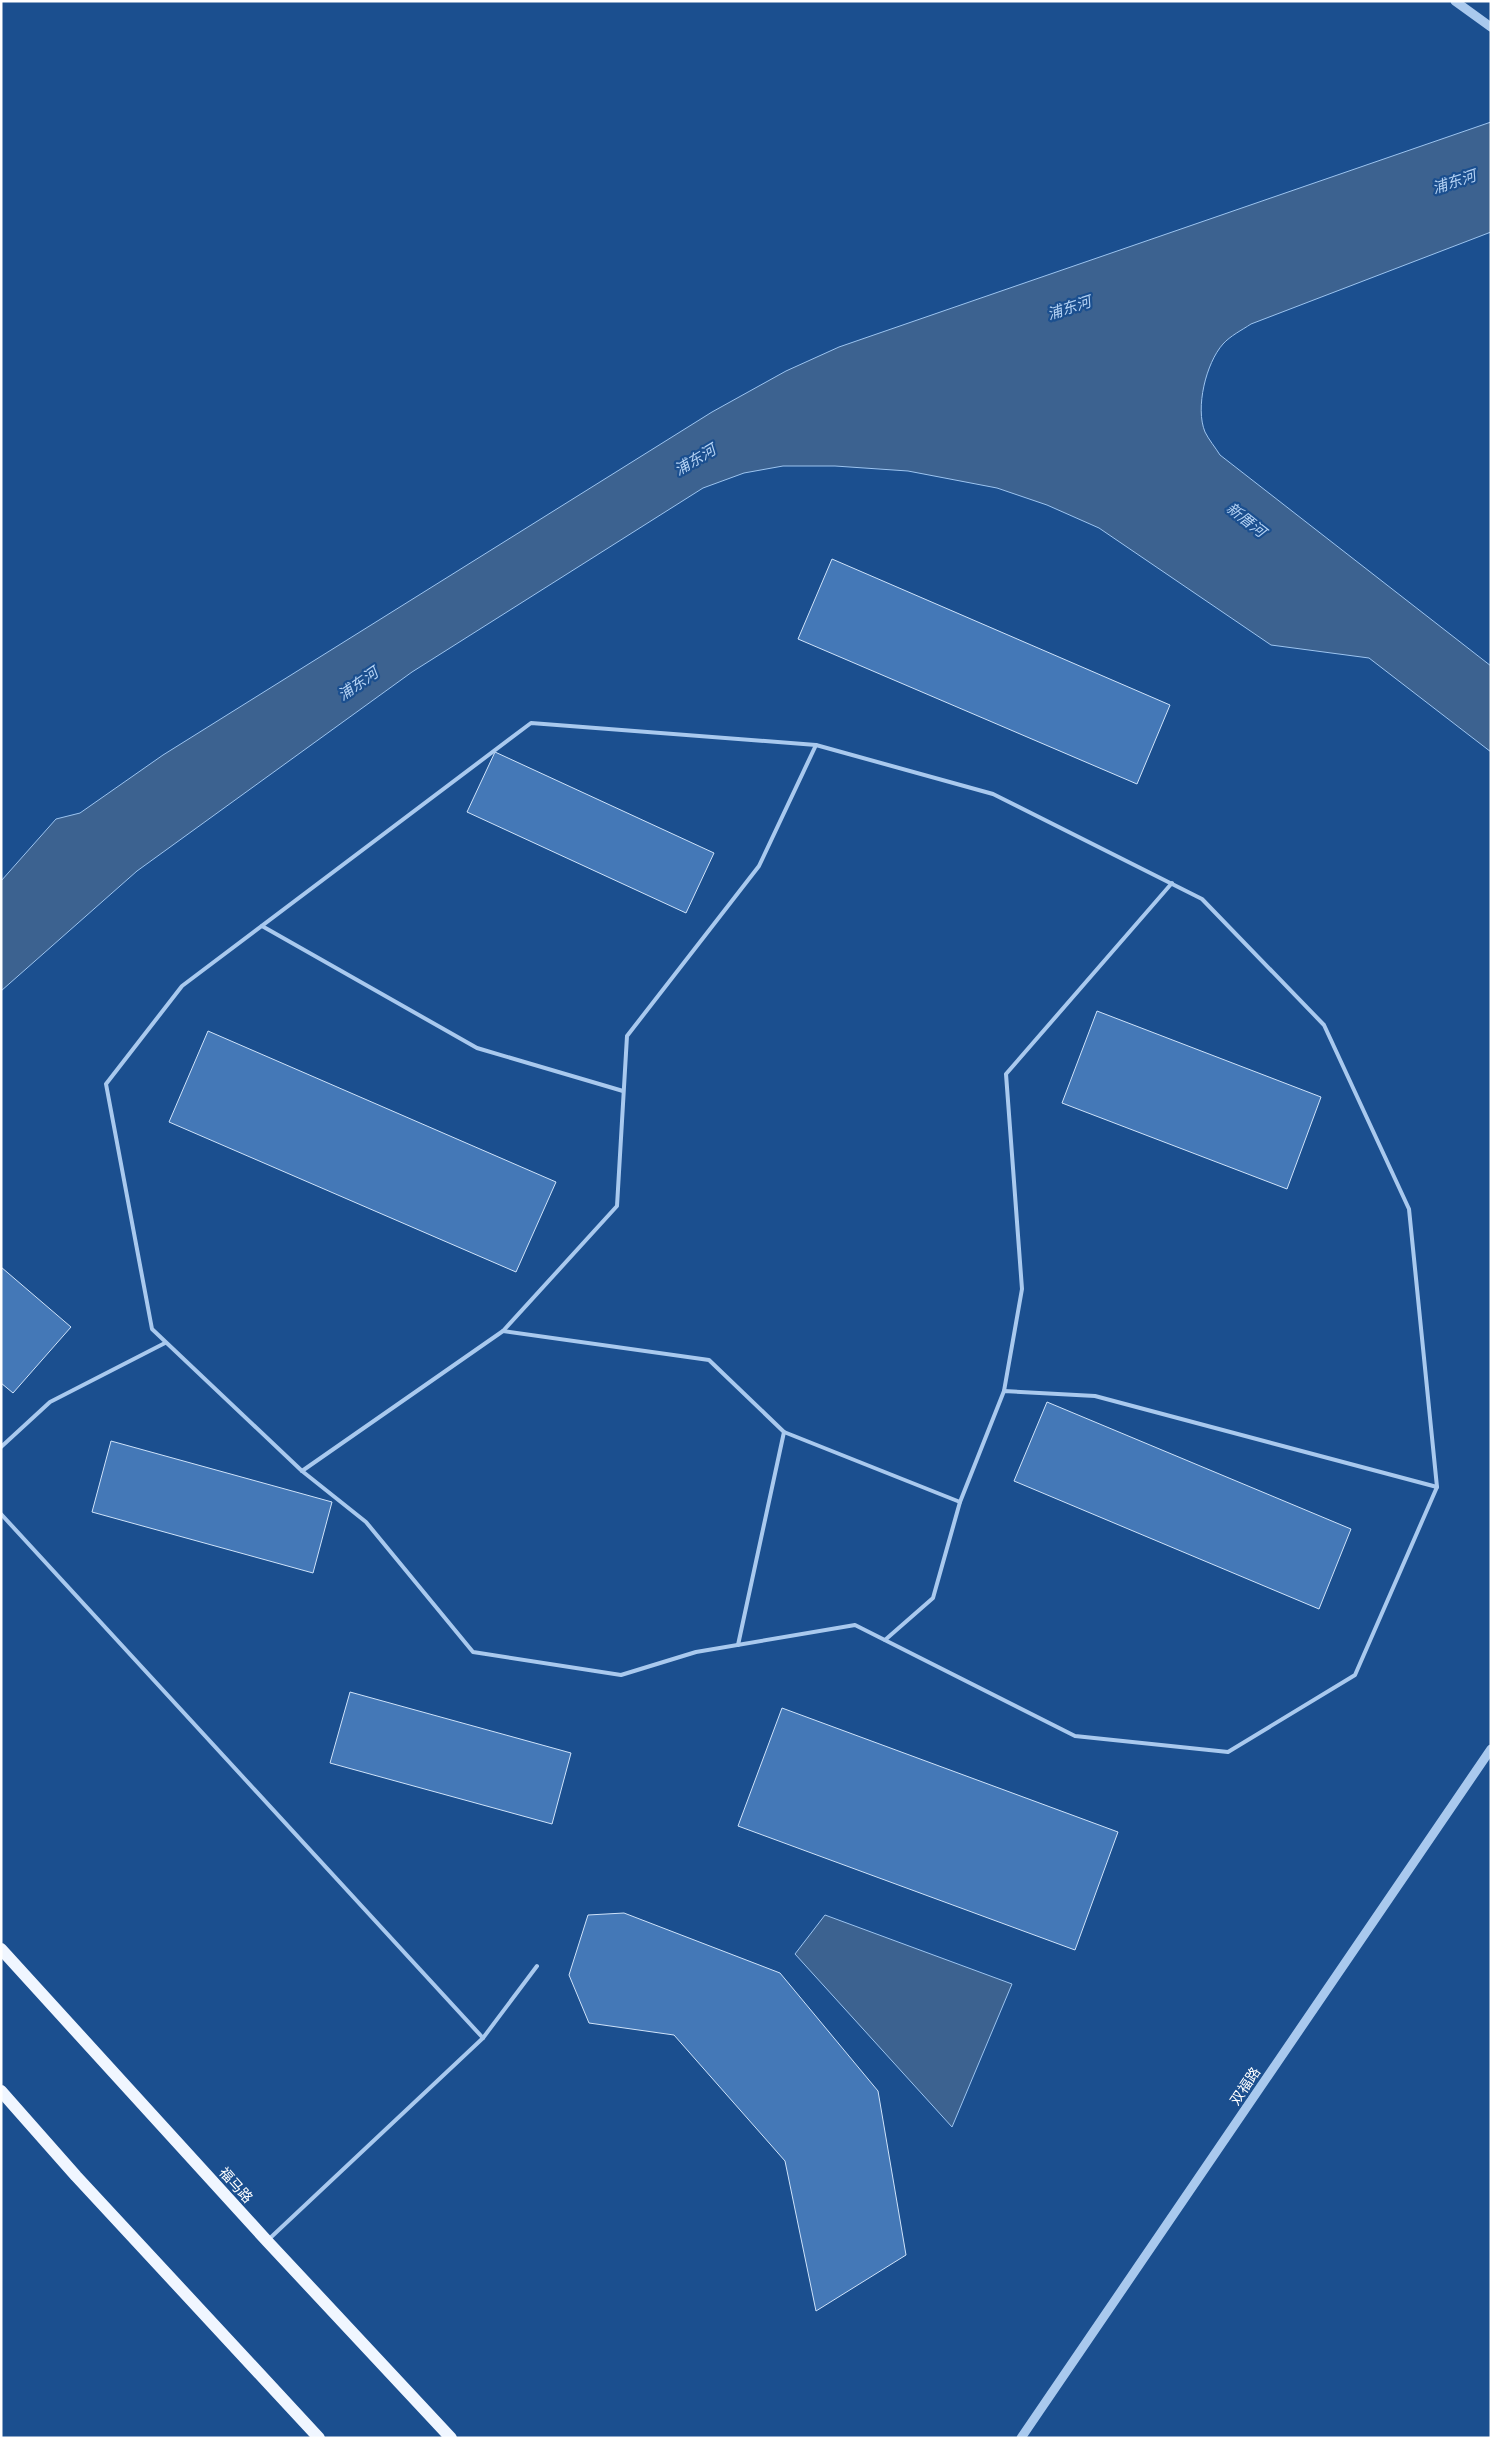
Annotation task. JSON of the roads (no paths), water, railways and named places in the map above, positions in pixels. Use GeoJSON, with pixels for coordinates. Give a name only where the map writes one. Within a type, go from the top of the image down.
{"type":"FeatureCollection","features":[{"type":"Feature","properties":{"kind":"main road","name":"福马路"},"geometry":{"type":"LineString","coordinates":[[1,1950],[266,2242],[451,2438]]}},
{"type":"Feature","properties":{"kind":"main road"},"geometry":{"type":"LineString","coordinates":[[1,2091],[76,2176],[319,2438]]}},
{"type":"Feature","properties":{"kind":"street"},"geometry":{"type":"LineString","coordinates":[[1455,1],[1491,28]]}},
{"type":"Feature","properties":{"kind":"street","name":"双福路"},"geometry":{"type":"LineString","coordinates":[[1021,2438],[1491,1749]]}},
{"type":"Feature","properties":{"kind":"lane"},"geometry":{"type":"LineString","coordinates":[[531,723],[816,746],[993,794],[1172,883],[1202,899],[1324,1025],[1409,1209],[1436,1487],[1355,1675],[1228,1752],[1075,1736],[855,1625],[696,1652],[622,1675],[473,1652],[366,1522],[302,1471],[152,1329],[106,1084],[182,986],[531,723]]}},
{"type":"Feature","properties":{"kind":"lane"},"geometry":{"type":"LineString","coordinates":[[302,1471],[503,1331],[617,1206],[627,1036],[759,866],[816,746]]}},
{"type":"Feature","properties":{"kind":"lane"},"geometry":{"type":"LineString","coordinates":[[885,1640],[933,1598],[960,1502],[1004,1391],[1022,1289],[1006,1074],[1172,883]]}},
{"type":"Feature","properties":{"kind":"lane"},"geometry":{"type":"LineString","coordinates":[[262,926],[477,1048],[623,1091]]}},
{"type":"Feature","properties":{"kind":"lane"},"geometry":{"type":"LineString","coordinates":[[503,1331],[709,1360],[784,1432],[960,1502]]}},
{"type":"Feature","properties":{"kind":"lane"},"geometry":{"type":"LineString","coordinates":[[1,1447],[50,1402],[165,1342]]}},
{"type":"Feature","properties":{"kind":"lane"},"geometry":{"type":"LineString","coordinates":[[1004,1391],[1095,1396],[1436,1487]]}},
{"type":"Feature","properties":{"kind":"lane"},"geometry":{"type":"LineString","coordinates":[[738,1645],[784,1432]]}},
{"type":"Feature","properties":{"kind":"lane"},"geometry":{"type":"LineString","coordinates":[[1,1514],[483,2038]]}},
{"type":"Feature","properties":{"kind":"lane"},"geometry":{"type":"LineString","coordinates":[[266,2242],[483,2038],[537,1966]]}},
{"type":"Feature","properties":{"kind":"water"},"geometry":{"type":"Polygon","coordinates":[[[1491,122],[1491,232],[1251,324],[1229,338],[1217,352],[1207,374],[1201,411],[1205,432],[1220,455],[1491,666],[1491,752],[1369,658],[1271,645],[1099,528],[1047,505],[997,488],[908,471],[835,466],[783,466],[744,473],[703,488],[412,672],[137,871],[1,991],[1,881],[56,819],[80,813],[163,755],[712,412],[786,371],[839,347],[1491,122]]]}},
{"type":"Feature","properties":{"kind":"water"},"geometry":{"type":"Polygon","coordinates":[[[825,1915],[1012,1984],[952,2127],[795,1954],[825,1915]]]}},
{"type":"Feature","properties":{"kind":"water label","name":"浦东河"},"geometry":{"type":"Point","coordinates":[1454,182]}},
{"type":"Feature","properties":{"kind":"water label","name":"浦东河"},"geometry":{"type":"Point","coordinates":[1069,308]}},
{"type":"Feature","properties":{"kind":"water label","name":"浦东河"},"geometry":{"type":"Point","coordinates":[695,460]}},
{"type":"Feature","properties":{"kind":"water label","name":"新厝河"},"geometry":{"type":"Point","coordinates":[1246,520]}},
{"type":"Feature","properties":{"kind":"water label","name":"浦东河"},"geometry":{"type":"Point","coordinates":[358,684]}}]}
